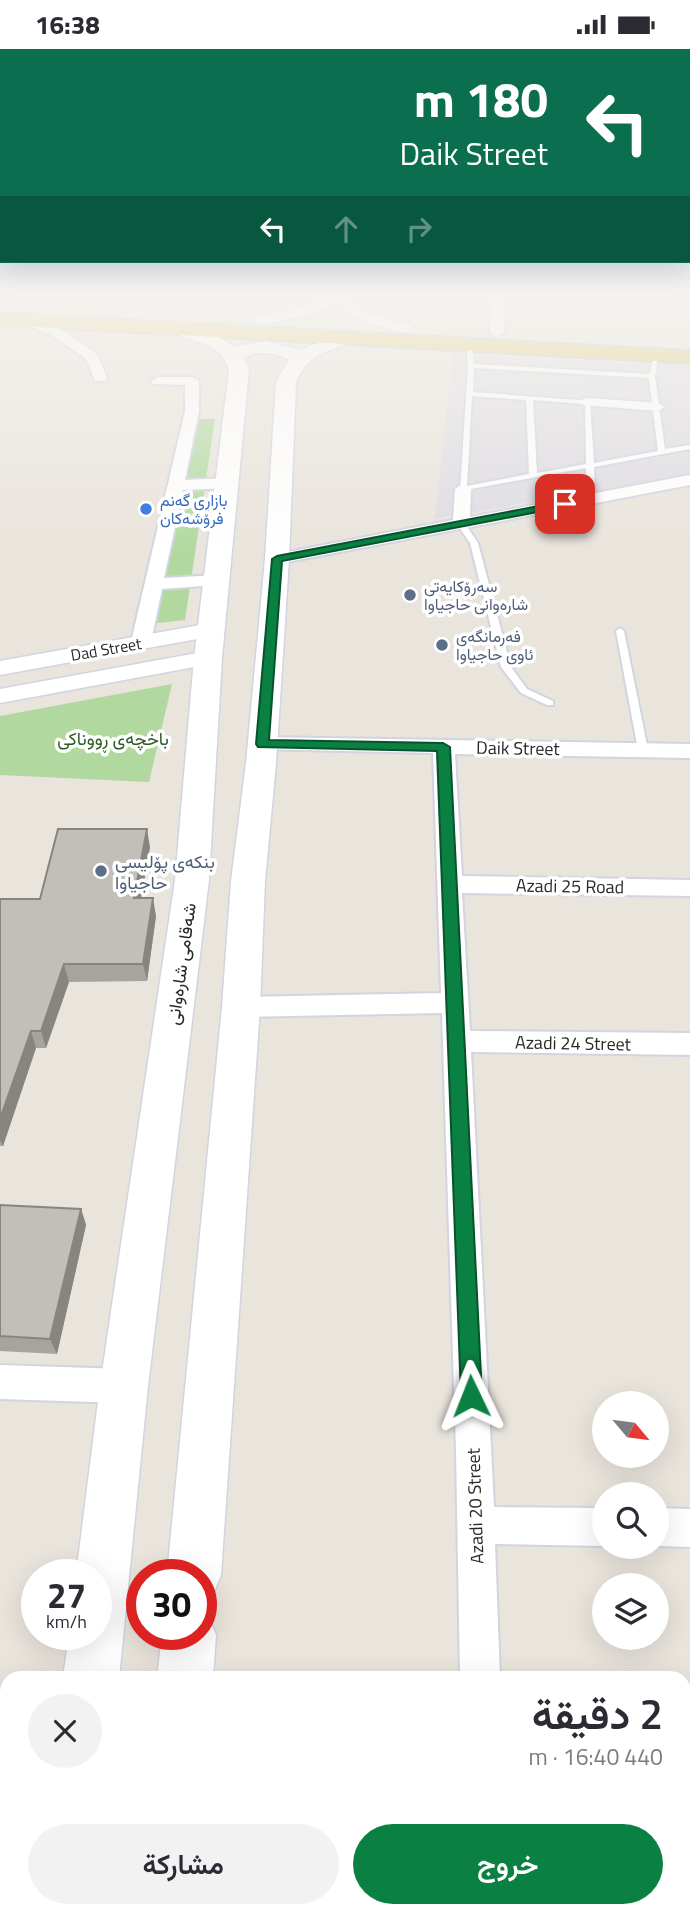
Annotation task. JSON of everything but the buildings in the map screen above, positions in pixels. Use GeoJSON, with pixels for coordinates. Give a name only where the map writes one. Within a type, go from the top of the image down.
{"type":"FeatureCollection","features":[{"type":"Feature","properties":{"kind":"main road","name":"شەقامی شارەوانی"},"geometry":{"type":"LineString","coordinates":[[104,1559],[124,1385],[192,880],[210,644],[238,379]]}},
{"type":"Feature","properties":{"kind":"main road"},"geometry":{"type":"LineString","coordinates":[[195,1559],[241,1007],[248,881],[263,744],[288,379]]}},
{"type":"Feature","properties":{"kind":"main road"},"geometry":{"type":"LineString","coordinates":[[192,880],[207,891],[219,893],[238,889],[248,881]]}},
{"type":"Feature","properties":{"kind":"main road","name":"شەقامی شارەوانی"},"geometry":{"type":"LineString","coordinates":[[92,1671],[94,1650]]}},
{"type":"Feature","properties":{"kind":"main road"},"geometry":{"type":"LineString","coordinates":[[186,1671],[188,1650]]}},
{"type":"Feature","properties":{"kind":"street"},"geometry":{"type":"LineString","coordinates":[[141,642],[192,411],[192,381],[158,381]]}},
{"type":"Feature","properties":{"kind":"street"},"geometry":{"type":"LineString","coordinates":[[588,402],[657,407]]}},
{"type":"Feature","properties":{"kind":"street"},"geometry":{"type":"LineString","coordinates":[[277,559],[690,480]]}},
{"type":"Feature","properties":{"kind":"street"},"geometry":{"type":"LineString","coordinates":[[176,485],[227,483]]}},
{"type":"Feature","properties":{"kind":"street"},"geometry":{"type":"LineString","coordinates":[[461,524],[463,489]]}},
{"type":"Feature","properties":{"kind":"street"},"geometry":{"type":"LineString","coordinates":[[154,584],[217,580]]}},
{"type":"Feature","properties":{"kind":"street","name":"Dad Street"},"geometry":{"type":"LineString","coordinates":[[0,668],[141,642],[210,644]]}},
{"type":"Feature","properties":{"kind":"street","name":"Dad Street"},"geometry":{"type":"LineString","coordinates":[[0,696],[210,644]]}},
{"type":"Feature","properties":{"kind":"street","name":"Daik Street"},"geometry":{"type":"LineString","coordinates":[[263,744],[690,751]]}},
{"type":"Feature","properties":{"kind":"street","name":"Azadi 20 Street"},"geometry":{"type":"LineString","coordinates":[[443,747],[480,1671]]}},
{"type":"Feature","properties":{"kind":"street","name":"Azadi 25 Road"},"geometry":{"type":"LineString","coordinates":[[449,884],[690,888]]}},
{"type":"Feature","properties":{"kind":"street"},"geometry":{"type":"LineString","coordinates":[[241,1007],[454,1003]]}},
{"type":"Feature","properties":{"kind":"street","name":"Azadi 24 Street"},"geometry":{"type":"LineString","coordinates":[[456,1041],[690,1044]]}},
{"type":"Feature","properties":{"kind":"street"},"geometry":{"type":"LineString","coordinates":[[0,1383],[124,1385]]}},
{"type":"Feature","properties":{"kind":"street"},"geometry":{"type":"LineString","coordinates":[[475,1525],[592,1527]]}},
{"type":"Feature","properties":{"kind":"street"},"geometry":{"type":"LineString","coordinates":[[669,1527],[690,1528]]}},
{"type":"Feature","properties":{"kind":"lane"},"geometry":{"type":"LineString","coordinates":[[470,379],[463,489],[690,447]]}},
{"type":"Feature","properties":{"kind":"lane"},"geometry":{"type":"LineString","coordinates":[[653,379],[662,452]]}},
{"type":"Feature","properties":{"kind":"lane"},"geometry":{"type":"LineString","coordinates":[[469,394],[588,402],[591,499]]}},
{"type":"Feature","properties":{"kind":"lane"},"geometry":{"type":"LineString","coordinates":[[529,398],[533,476]]}},
{"type":"Feature","properties":{"kind":"lane"},"geometry":{"type":"LineString","coordinates":[[461,524],[474,544],[506,667],[524,691],[550,703]]}},
{"type":"Feature","properties":{"kind":"lane"},"geometry":{"type":"LineString","coordinates":[[620,631],[643,750]]}},
{"type":"Feature","properties":{"kind":"shaded area"},"geometry":{"type":"Polygon","coordinates":[[[450,379],[690,379],[690,474],[435,519],[450,379]]]}},
{"type":"Feature","properties":{"kind":"green space"},"geometry":{"type":"Polygon","coordinates":[[[189,419],[215,419],[185,620],[149,624],[189,419]]]}},
{"type":"Feature","properties":{"kind":"green space","name":"باخچەی ڕووناکی"},"geometry":{"type":"Polygon","coordinates":[[[172,684],[149,782],[0,775],[0,716],[172,684]]]}},
{"type":"Feature","properties":{"kind":"place","name":"بازاڕی گەنم فرۆشەکان"},"geometry":{"type":"Point","coordinates":[146,509]}},
{"type":"Feature","properties":{"kind":"place","name":"سەرۆکایەتی شارەوانی حاجیاوا"},"geometry":{"type":"Point","coordinates":[410,595]}},
{"type":"Feature","properties":{"kind":"place","name":"فەرمانگەی ئاوی حاجیاوا"},"geometry":{"type":"Point","coordinates":[442,645]}},
{"type":"Feature","properties":{"kind":"place","name":"بنکەی پۆلیسی حاجیاوا"},"geometry":{"type":"Point","coordinates":[101,871]}},
{"type":"Feature","properties":{"kind":"route"},"geometry":{"type":"LineString","coordinates":[[471,1396],[443,747],[263,744],[277,559],[565,504]]}}]}
